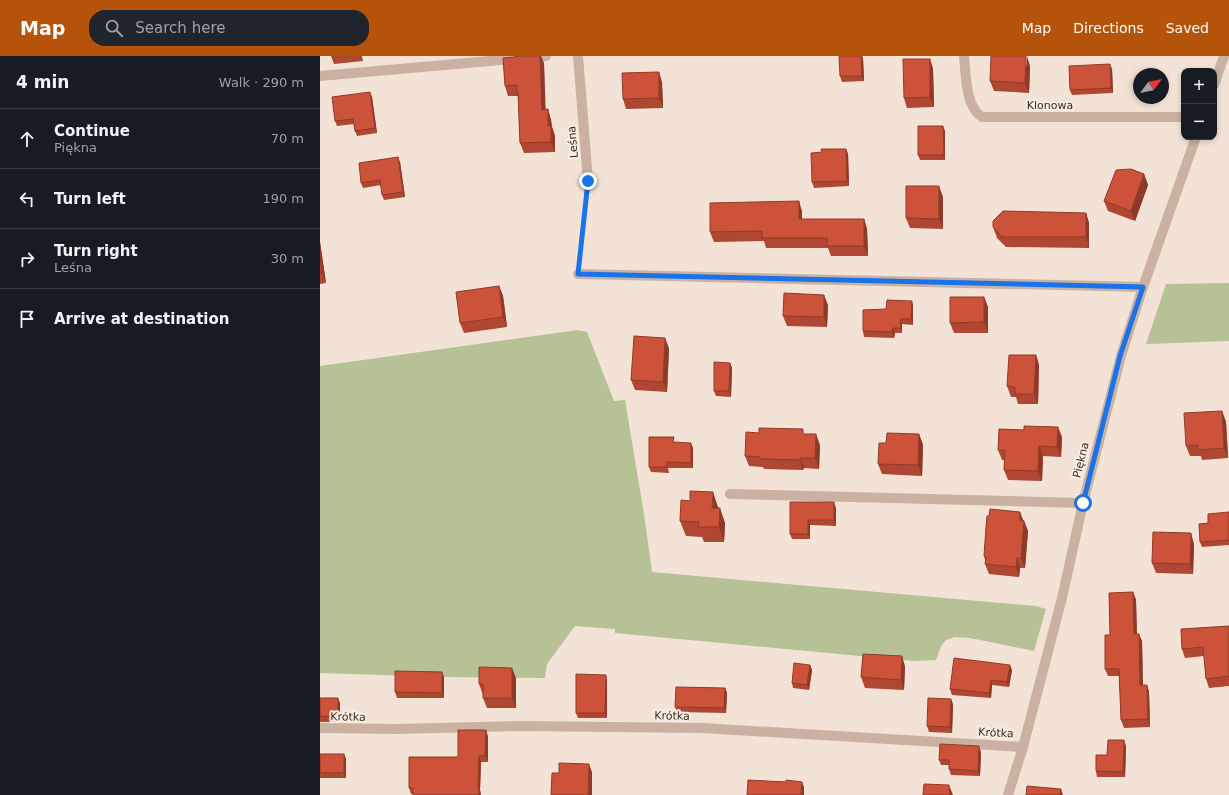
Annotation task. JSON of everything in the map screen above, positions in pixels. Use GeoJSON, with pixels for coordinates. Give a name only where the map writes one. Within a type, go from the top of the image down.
{"type":"FeatureCollection","features":[{"type":"Feature","properties":{"kind":"street"},"geometry":{"type":"LineString","coordinates":[[320,76],[546,56]]}},
{"type":"Feature","properties":{"kind":"street","name":"Leśna"},"geometry":{"type":"LineString","coordinates":[[578,56],[588,181]]}},
{"type":"Feature","properties":{"kind":"street","name":"Klonowa"},"geometry":{"type":"LineString","coordinates":[[964,56],[969,95],[975,111],[982,117],[1181,117]]}},
{"type":"Feature","properties":{"kind":"street"},"geometry":{"type":"LineString","coordinates":[[1217,76],[1224,56]]}},
{"type":"Feature","properties":{"kind":"street","name":"Piękna"},"geometry":{"type":"LineString","coordinates":[[1008,795],[1023,747],[1062,598],[1083,503],[1120,356],[1195,140]]}},
{"type":"Feature","properties":{"kind":"street"},"geometry":{"type":"LineString","coordinates":[[578,274],[1143,287]]}},
{"type":"Feature","properties":{"kind":"street"},"geometry":{"type":"LineString","coordinates":[[730,494],[1083,503]]}},
{"type":"Feature","properties":{"kind":"street","name":"Krótka"},"geometry":{"type":"LineString","coordinates":[[320,728],[397,729],[527,726],[702,728],[1023,747]]}},
{"type":"Feature","properties":{"kind":"path"},"geometry":{"type":"LineString","coordinates":[[578,274],[588,181]]}},
{"type":"Feature","properties":{"kind":"green space"},"geometry":{"type":"Polygon","coordinates":[[[1229,283],[1229,341],[1146,344],[1166,284],[1229,283]]]}},
{"type":"Feature","properties":{"kind":"green space"},"geometry":{"type":"Polygon","coordinates":[[[578,330],[587,332],[614,401],[625,400],[652,572],[1036,606],[1046,609],[1034,651],[970,638],[955,637],[946,640],[941,646],[936,660],[913,661],[615,633],[615,629],[575,626],[547,664],[545,678],[444,677],[320,673],[320,366],[578,330]]]}},
{"type":"Feature","properties":{"kind":"building"},"geometry":{"type":"Polygon","coordinates":[[[515,56],[540,56],[542,110],[548,109],[548,126],[551,126],[551,142],[520,143],[517,85],[505,86],[503,58],[515,56]]]}},
{"type":"Feature","properties":{"kind":"building"},"geometry":{"type":"Polygon","coordinates":[[[839,56],[861,56],[862,76],[840,76],[839,56]]]}},
{"type":"Feature","properties":{"kind":"building"},"geometry":{"type":"Polygon","coordinates":[[[991,56],[1026,56],[1025,83],[990,81],[991,56]]]}},
{"type":"Feature","properties":{"kind":"building"},"geometry":{"type":"Polygon","coordinates":[[[903,59],[930,59],[930,97],[904,98],[903,59]]]}},
{"type":"Feature","properties":{"kind":"building"},"geometry":{"type":"Polygon","coordinates":[[[1110,64],[1111,88],[1070,90],[1069,66],[1110,64]]]}},
{"type":"Feature","properties":{"kind":"building"},"geometry":{"type":"Polygon","coordinates":[[[659,72],[659,98],[623,99],[622,73],[659,72]]]}},
{"type":"Feature","properties":{"kind":"building"},"geometry":{"type":"Polygon","coordinates":[[[370,92],[375,128],[355,131],[353,119],[335,121],[332,97],[370,92]]]}},
{"type":"Feature","properties":{"kind":"building"},"geometry":{"type":"Polygon","coordinates":[[[918,126],[943,126],[944,155],[918,155],[918,126]]]}},
{"type":"Feature","properties":{"kind":"building"},"geometry":{"type":"Polygon","coordinates":[[[821,149],[846,149],[847,181],[812,182],[811,153],[822,152],[821,149]]]}},
{"type":"Feature","properties":{"kind":"building"},"geometry":{"type":"Polygon","coordinates":[[[398,157],[403,192],[382,195],[380,180],[361,183],[359,163],[398,157]]]}},
{"type":"Feature","properties":{"kind":"building"},"geometry":{"type":"Polygon","coordinates":[[[1131,169],[1144,174],[1131,211],[1104,201],[1116,170],[1131,169]]]}},
{"type":"Feature","properties":{"kind":"building"},"geometry":{"type":"Polygon","coordinates":[[[906,186],[939,186],[939,219],[906,218],[906,186]]]}},
{"type":"Feature","properties":{"kind":"building"},"geometry":{"type":"Polygon","coordinates":[[[799,201],[799,219],[864,219],[864,246],[827,246],[827,238],[762,238],[762,231],[710,232],[710,203],[799,201]]]}},
{"type":"Feature","properties":{"kind":"building"},"geometry":{"type":"Polygon","coordinates":[[[1003,211],[1086,213],[1086,237],[1002,237],[993,227],[993,221],[1003,211]]]}},
{"type":"Feature","properties":{"kind":"building"},"geometry":{"type":"Polygon","coordinates":[[[320,257],[322,273],[320,273],[320,257]]]}},
{"type":"Feature","properties":{"kind":"building"},"geometry":{"type":"Polygon","coordinates":[[[499,286],[503,317],[460,323],[456,292],[499,286]]]}},
{"type":"Feature","properties":{"kind":"building"},"geometry":{"type":"Polygon","coordinates":[[[784,293],[824,295],[824,317],[783,316],[784,293]]]}},
{"type":"Feature","properties":{"kind":"building"},"geometry":{"type":"Polygon","coordinates":[[[950,297],[984,297],[984,322],[950,323],[950,297]]]}},
{"type":"Feature","properties":{"kind":"building"},"geometry":{"type":"Polygon","coordinates":[[[887,300],[912,301],[911,319],[900,319],[901,328],[893,328],[892,332],[863,331],[863,310],[886,309],[887,300]]]}},
{"type":"Feature","properties":{"kind":"building"},"geometry":{"type":"Polygon","coordinates":[[[634,336],[665,338],[663,382],[631,380],[634,336]]]}},
{"type":"Feature","properties":{"kind":"building"},"geometry":{"type":"Polygon","coordinates":[[[1009,355],[1036,355],[1034,394],[1015,394],[1015,387],[1007,386],[1009,355]]]}},
{"type":"Feature","properties":{"kind":"building"},"geometry":{"type":"Polygon","coordinates":[[[714,362],[730,363],[729,391],[714,391],[714,362]]]}},
{"type":"Feature","properties":{"kind":"building"},"geometry":{"type":"Polygon","coordinates":[[[1222,411],[1224,448],[1198,450],[1198,445],[1186,446],[1184,413],[1222,411]]]}},
{"type":"Feature","properties":{"kind":"building"},"geometry":{"type":"Polygon","coordinates":[[[1024,426],[1058,427],[1057,447],[1039,446],[1038,471],[1004,470],[1005,450],[998,450],[999,429],[1024,430],[1024,426]]]}},
{"type":"Feature","properties":{"kind":"building"},"geometry":{"type":"Polygon","coordinates":[[[759,428],[803,429],[803,434],[816,434],[815,458],[800,458],[800,460],[760,459],[760,457],[745,456],[746,432],[759,433],[759,428]]]}},
{"type":"Feature","properties":{"kind":"building"},"geometry":{"type":"Polygon","coordinates":[[[887,433],[919,434],[918,465],[878,464],[879,443],[886,443],[887,433]]]}},
{"type":"Feature","properties":{"kind":"building"},"geometry":{"type":"Polygon","coordinates":[[[649,437],[674,437],[673,442],[691,443],[691,463],[667,462],[667,467],[649,467],[649,437]]]}},
{"type":"Feature","properties":{"kind":"building"},"geometry":{"type":"Polygon","coordinates":[[[690,491],[713,492],[712,508],[720,508],[719,527],[698,527],[699,522],[680,521],[681,500],[690,501],[690,491]]]}},
{"type":"Feature","properties":{"kind":"building"},"geometry":{"type":"Polygon","coordinates":[[[790,502],[834,502],[834,520],[808,520],[808,534],[790,534],[790,502]]]}},
{"type":"Feature","properties":{"kind":"building"},"geometry":{"type":"Polygon","coordinates":[[[990,509],[1020,512],[1020,520],[1024,521],[1021,558],[1017,558],[1016,567],[985,564],[986,557],[984,556],[987,516],[989,516],[990,509]]]}},
{"type":"Feature","properties":{"kind":"building"},"geometry":{"type":"Polygon","coordinates":[[[1229,512],[1229,540],[1200,542],[1199,524],[1208,523],[1208,514],[1229,512]]]}},
{"type":"Feature","properties":{"kind":"building"},"geometry":{"type":"Polygon","coordinates":[[[1153,532],[1191,533],[1190,564],[1152,563],[1153,532]]]}},
{"type":"Feature","properties":{"kind":"building"},"geometry":{"type":"Polygon","coordinates":[[[1133,592],[1134,634],[1139,634],[1140,685],[1147,685],[1148,719],[1121,720],[1119,669],[1105,669],[1105,635],[1110,635],[1109,593],[1133,592]]]}},
{"type":"Feature","properties":{"kind":"building"},"geometry":{"type":"Polygon","coordinates":[[[1229,626],[1229,676],[1206,679],[1203,647],[1182,649],[1181,629],[1229,626]]]}},
{"type":"Feature","properties":{"kind":"building"},"geometry":{"type":"Polygon","coordinates":[[[863,654],[902,656],[901,680],[861,677],[863,654]]]}},
{"type":"Feature","properties":{"kind":"building"},"geometry":{"type":"Polygon","coordinates":[[[954,658],[1010,665],[1007,682],[991,680],[989,693],[950,689],[954,658]]]}},
{"type":"Feature","properties":{"kind":"building"},"geometry":{"type":"Polygon","coordinates":[[[794,663],[810,665],[807,685],[792,683],[794,663]]]}},
{"type":"Feature","properties":{"kind":"building"},"geometry":{"type":"Polygon","coordinates":[[[479,667],[512,668],[512,698],[483,698],[483,684],[479,684],[479,667]]]}},
{"type":"Feature","properties":{"kind":"building"},"geometry":{"type":"Polygon","coordinates":[[[395,671],[442,672],[442,693],[395,692],[395,671]]]}},
{"type":"Feature","properties":{"kind":"building"},"geometry":{"type":"Polygon","coordinates":[[[576,674],[606,675],[605,713],[576,713],[576,674]]]}},
{"type":"Feature","properties":{"kind":"building"},"geometry":{"type":"Polygon","coordinates":[[[676,687],[725,688],[724,708],[675,707],[676,687]]]}},
{"type":"Feature","properties":{"kind":"building"},"geometry":{"type":"Polygon","coordinates":[[[320,698],[338,698],[338,717],[320,716],[320,698]]]}},
{"type":"Feature","properties":{"kind":"building"},"geometry":{"type":"Polygon","coordinates":[[[928,698],[951,699],[950,727],[927,726],[928,698]]]}},
{"type":"Feature","properties":{"kind":"building"},"geometry":{"type":"Polygon","coordinates":[[[458,730],[486,730],[485,756],[479,756],[479,795],[413,795],[413,788],[409,788],[409,757],[458,757],[458,730]]]}},
{"type":"Feature","properties":{"kind":"building"},"geometry":{"type":"Polygon","coordinates":[[[1108,740],[1124,740],[1123,772],[1096,771],[1096,755],[1107,755],[1108,740]]]}},
{"type":"Feature","properties":{"kind":"building"},"geometry":{"type":"Polygon","coordinates":[[[940,744],[979,746],[978,771],[949,769],[949,760],[939,760],[940,744]]]}},
{"type":"Feature","properties":{"kind":"building"},"geometry":{"type":"Polygon","coordinates":[[[320,754],[344,754],[344,773],[320,773],[320,754]]]}},
{"type":"Feature","properties":{"kind":"building"},"geometry":{"type":"Polygon","coordinates":[[[559,763],[589,764],[588,795],[551,795],[552,773],[559,773],[559,763]]]}},
{"type":"Feature","properties":{"kind":"building"},"geometry":{"type":"Polygon","coordinates":[[[748,780],[786,782],[786,780],[802,782],[801,795],[747,795],[748,780]]]}},
{"type":"Feature","properties":{"kind":"building"},"geometry":{"type":"Polygon","coordinates":[[[924,784],[949,785],[950,795],[923,795],[924,784]]]}},
{"type":"Feature","properties":{"kind":"building"},"geometry":{"type":"Polygon","coordinates":[[[1027,786],[1061,789],[1060,795],[1026,795],[1027,786]]]}},
{"type":"Feature","properties":{"kind":"route"},"geometry":{"type":"LineString","coordinates":[[588,181],[578,274],[1143,287],[1120,356],[1083,503]]}}]}
